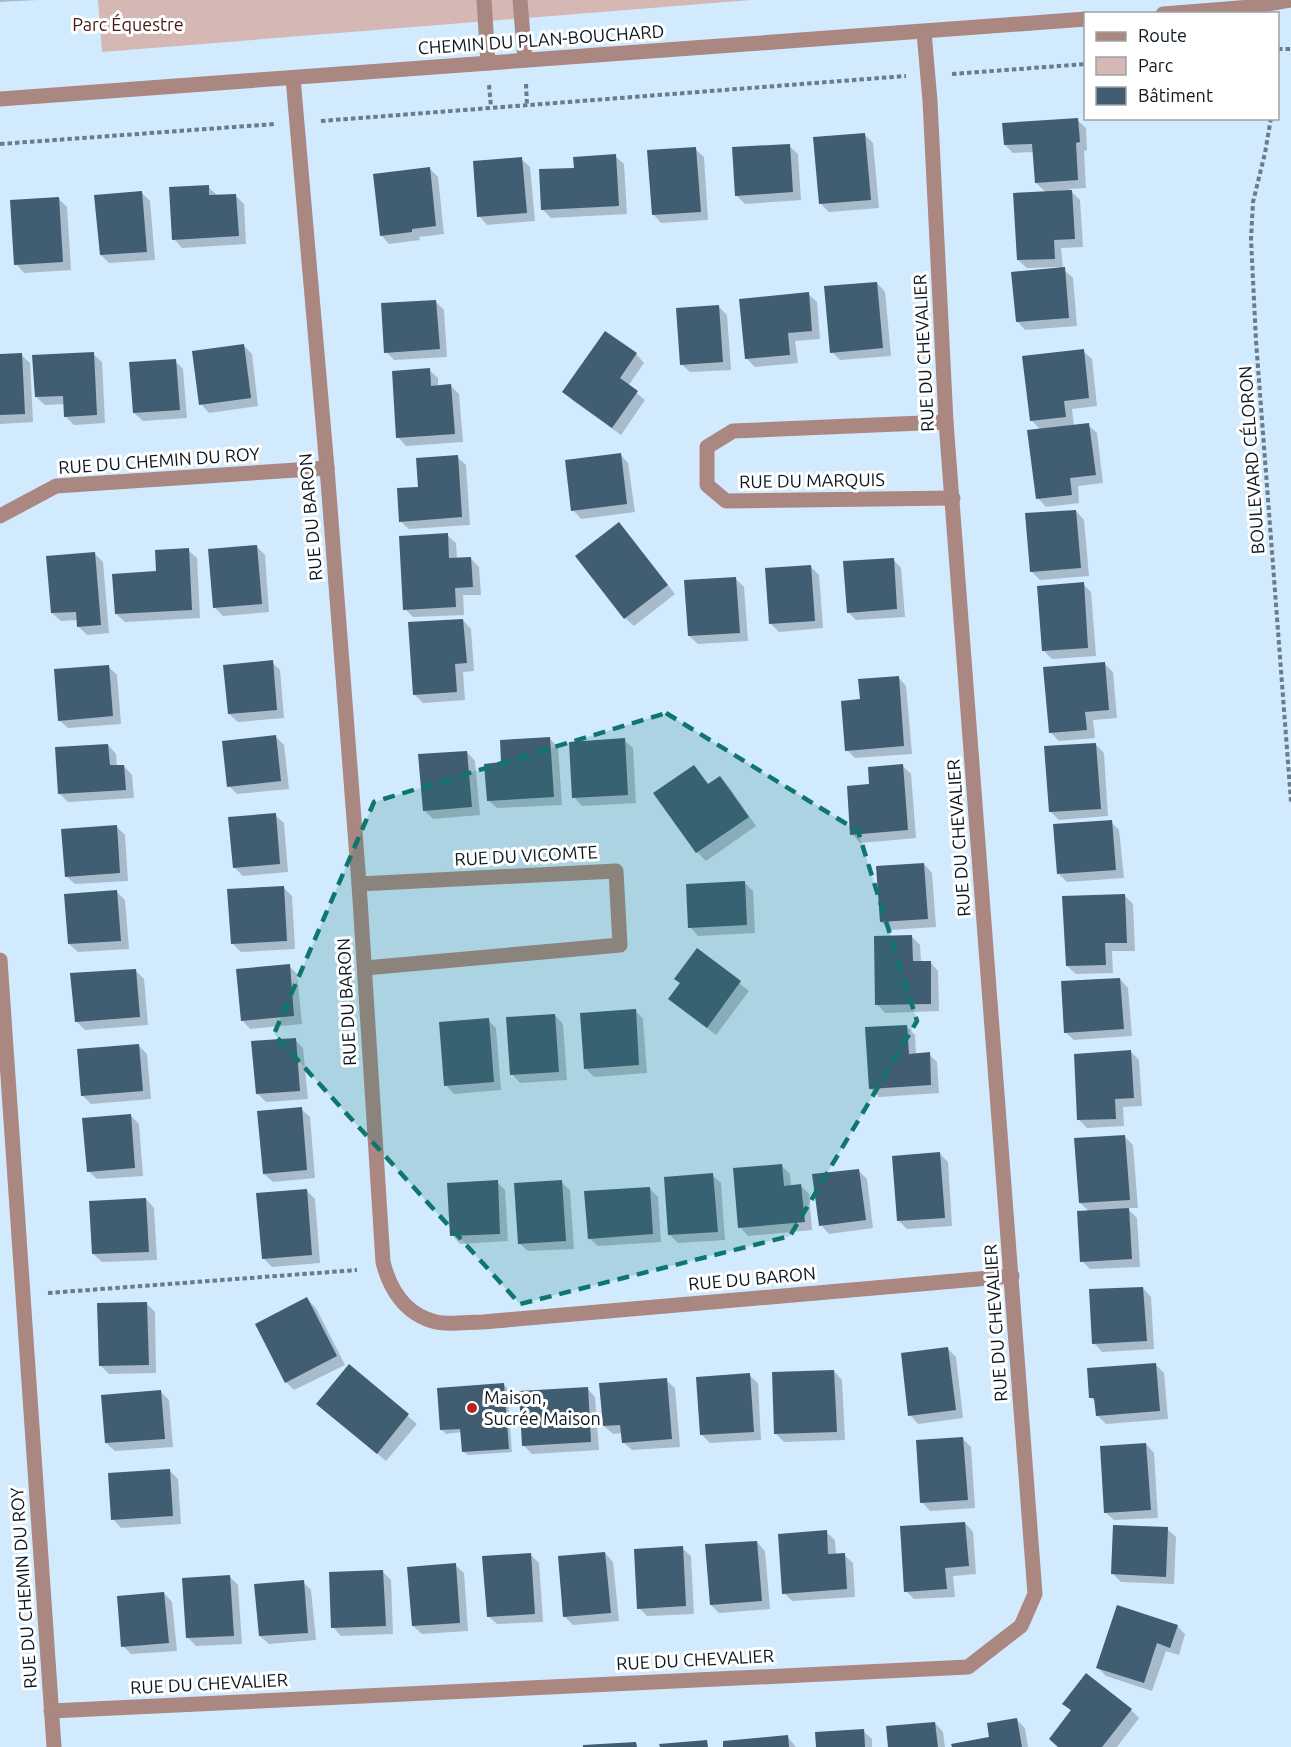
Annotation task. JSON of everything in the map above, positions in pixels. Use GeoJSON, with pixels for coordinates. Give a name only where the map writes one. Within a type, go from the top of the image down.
{"type":"FeatureCollection","features":[{"type":"Feature","properties":{"kind":"street"},"geometry":{"type":"LineString","coordinates":[[484,0],[488,63]]}},
{"type":"Feature","properties":{"kind":"street"},"geometry":{"type":"LineString","coordinates":[[520,0],[525,60]]}},
{"type":"Feature","properties":{"kind":"street"},"geometry":{"type":"LineString","coordinates":[[1188,12],[1251,7],[1291,0]]}},
{"type":"Feature","properties":{"kind":"street","name":"CHEMIN DU PLAN-BOUCHARD"},"geometry":{"type":"LineString","coordinates":[[0,99],[1084,19]]}},
{"type":"Feature","properties":{"kind":"street","name":"RUE DU CHEVALIER"},"geometry":{"type":"LineString","coordinates":[[51,1711],[968,1667],[1021,1626],[1035,1594],[946,422],[930,101],[924,32]]}},
{"type":"Feature","properties":{"kind":"street","name":"RUE DU BARON"},"geometry":{"type":"LineString","coordinates":[[293,78],[327,468],[359,884],[383,1262],[390,1286],[409,1310],[436,1323],[483,1322],[1012,1276]]}},
{"type":"Feature","properties":{"kind":"street","name":"RUE DU MARQUIS"},"geometry":{"type":"LineString","coordinates":[[946,422],[733,431],[707,447],[707,485],[726,501],[953,498]]}},
{"type":"Feature","properties":{"kind":"street","name":"RUE DU CHEMIN DU ROY"},"geometry":{"type":"LineString","coordinates":[[0,516],[56,486],[327,468]]}},
{"type":"Feature","properties":{"kind":"street","name":"RUE DU VICOMTE"},"geometry":{"type":"LineString","coordinates":[[359,884],[616,870],[620,945],[365,968]]}},
{"type":"Feature","properties":{"kind":"street","name":"RUE DU CHEMIN DU ROY"},"geometry":{"type":"LineString","coordinates":[[0,960],[54,1747]]}},
{"type":"Feature","properties":{"kind":"path"},"geometry":{"type":"LineString","coordinates":[[962,74],[1084,64]]}},
{"type":"Feature","properties":{"kind":"path"},"geometry":{"type":"LineString","coordinates":[[334,120],[893,77]]}},
{"type":"Feature","properties":{"kind":"path","name":"BOULEVARD CÉLORON"},"geometry":{"type":"LineString","coordinates":[[1271,120],[1253,202],[1251,239],[1256,341],[1291,802]]}},
{"type":"Feature","properties":{"kind":"path"},"geometry":{"type":"LineString","coordinates":[[0,144],[264,125]]}},
{"type":"Feature","properties":{"kind":"path"},"geometry":{"type":"LineString","coordinates":[[48,1293],[357,1270]]}},
{"type":"Feature","properties":{"kind":"highlighted area"},"geometry":{"type":"Polygon","coordinates":[[[666,713],[858,831],[917,1021],[790,1236],[520,1304],[274,1034],[374,802],[666,713]]]}},
{"type":"Feature","properties":{"kind":"green space","name":"Parc Équestre"},"geometry":{"type":"Polygon","coordinates":[[[98,0],[751,0],[102,52],[98,0]]]}},
{"type":"Feature","properties":{"kind":"building"},"geometry":{"type":"Polygon","coordinates":[[[1078,118],[1080,142],[1076,143],[1078,180],[1035,183],[1032,144],[1004,145],[1002,123],[1078,118]]]}},
{"type":"Feature","properties":{"kind":"building"},"geometry":{"type":"Polygon","coordinates":[[[865,133],[871,200],[819,204],[813,137],[865,133]]]}},
{"type":"Feature","properties":{"kind":"building"},"geometry":{"type":"Polygon","coordinates":[[[790,144],[793,192],[735,196],[732,147],[790,144]]]}},
{"type":"Feature","properties":{"kind":"building"},"geometry":{"type":"Polygon","coordinates":[[[696,147],[701,212],[652,215],[647,150],[696,147]]]}},
{"type":"Feature","properties":{"kind":"building"},"geometry":{"type":"Polygon","coordinates":[[[616,154],[619,206],[541,210],[539,169],[574,168],[573,157],[616,154]]]}},
{"type":"Feature","properties":{"kind":"building"},"geometry":{"type":"Polygon","coordinates":[[[522,157],[527,213],[477,217],[473,161],[522,157]]]}},
{"type":"Feature","properties":{"kind":"building"},"geometry":{"type":"Polygon","coordinates":[[[430,167],[436,226],[380,236],[373,174],[430,167]]]}},
{"type":"Feature","properties":{"kind":"building"},"geometry":{"type":"Polygon","coordinates":[[[209,185],[209,195],[236,194],[239,236],[172,240],[169,187],[209,185]]]}},
{"type":"Feature","properties":{"kind":"building"},"geometry":{"type":"Polygon","coordinates":[[[1072,190],[1075,239],[1054,240],[1055,259],[1017,260],[1013,193],[1072,190]]]}},
{"type":"Feature","properties":{"kind":"building"},"geometry":{"type":"Polygon","coordinates":[[[142,191],[147,252],[100,255],[94,195],[142,191]]]}},
{"type":"Feature","properties":{"kind":"building"},"geometry":{"type":"Polygon","coordinates":[[[59,197],[63,262],[14,265],[10,200],[59,197]]]}},
{"type":"Feature","properties":{"kind":"building"},"geometry":{"type":"Polygon","coordinates":[[[1065,267],[1069,318],[1016,322],[1011,272],[1065,267]]]}},
{"type":"Feature","properties":{"kind":"building"},"geometry":{"type":"Polygon","coordinates":[[[877,282],[883,348],[830,353],[824,286],[877,282]]]}},
{"type":"Feature","properties":{"kind":"building"},"geometry":{"type":"Polygon","coordinates":[[[809,292],[812,331],[788,333],[790,355],[745,359],[739,299],[809,292]]]}},
{"type":"Feature","properties":{"kind":"building"},"geometry":{"type":"Polygon","coordinates":[[[436,300],[440,349],[384,353],[381,303],[436,300]]]}},
{"type":"Feature","properties":{"kind":"building"},"geometry":{"type":"Polygon","coordinates":[[[719,305],[723,362],[680,365],[676,308],[719,305]]]}},
{"type":"Feature","properties":{"kind":"building"},"geometry":{"type":"Polygon","coordinates":[[[605,331],[637,353],[620,378],[638,391],[612,428],[562,392],[605,331]]]}},
{"type":"Feature","properties":{"kind":"building"},"geometry":{"type":"Polygon","coordinates":[[[244,344],[251,398],[199,405],[192,351],[244,344]]]}},
{"type":"Feature","properties":{"kind":"building"},"geometry":{"type":"Polygon","coordinates":[[[1084,349],[1089,398],[1064,401],[1066,417],[1030,421],[1022,356],[1084,349]]]}},
{"type":"Feature","properties":{"kind":"building"},"geometry":{"type":"Polygon","coordinates":[[[94,352],[97,415],[64,417],[63,396],[35,397],[32,355],[94,352]]]}},
{"type":"Feature","properties":{"kind":"building"},"geometry":{"type":"Polygon","coordinates":[[[22,353],[25,414],[0,415],[0,354],[22,353]]]}},
{"type":"Feature","properties":{"kind":"building"},"geometry":{"type":"Polygon","coordinates":[[[176,359],[180,410],[133,413],[129,362],[176,359]]]}},
{"type":"Feature","properties":{"kind":"building"},"geometry":{"type":"Polygon","coordinates":[[[430,368],[431,386],[451,384],[455,434],[396,438],[392,371],[430,368]]]}},
{"type":"Feature","properties":{"kind":"building"},"geometry":{"type":"Polygon","coordinates":[[[1089,423],[1096,475],[1070,478],[1072,495],[1036,499],[1027,430],[1089,423]]]}},
{"type":"Feature","properties":{"kind":"building"},"geometry":{"type":"Polygon","coordinates":[[[621,453],[627,504],[571,511],[565,460],[621,453]]]}},
{"type":"Feature","properties":{"kind":"building"},"geometry":{"type":"Polygon","coordinates":[[[458,455],[462,517],[399,522],[397,488],[418,487],[416,458],[458,455]]]}},
{"type":"Feature","properties":{"kind":"building"},"geometry":{"type":"Polygon","coordinates":[[[1076,510],[1081,568],[1030,572],[1025,513],[1076,510]]]}},
{"type":"Feature","properties":{"kind":"building"},"geometry":{"type":"Polygon","coordinates":[[[619,522],[668,585],[624,619],[575,556],[619,522]]]}},
{"type":"Feature","properties":{"kind":"building"},"geometry":{"type":"Polygon","coordinates":[[[448,533],[449,558],[471,557],[473,587],[455,588],[456,607],[403,610],[399,536],[448,533]]]}},
{"type":"Feature","properties":{"kind":"building"},"geometry":{"type":"Polygon","coordinates":[[[257,545],[262,604],[213,608],[208,549],[257,545]]]}},
{"type":"Feature","properties":{"kind":"building"},"geometry":{"type":"Polygon","coordinates":[[[189,548],[192,610],[115,614],[112,574],[156,571],[155,550],[189,548]]]}},
{"type":"Feature","properties":{"kind":"building"},"geometry":{"type":"Polygon","coordinates":[[[95,552],[101,625],[77,627],[76,612],[51,613],[46,556],[95,552]]]}},
{"type":"Feature","properties":{"kind":"building"},"geometry":{"type":"Polygon","coordinates":[[[894,558],[897,609],[847,613],[843,561],[894,558]]]}},
{"type":"Feature","properties":{"kind":"building"},"geometry":{"type":"Polygon","coordinates":[[[811,565],[815,621],[769,624],[765,568],[811,565]]]}},
{"type":"Feature","properties":{"kind":"building"},"geometry":{"type":"Polygon","coordinates":[[[736,577],[740,633],[688,636],[684,580],[736,577]]]}},
{"type":"Feature","properties":{"kind":"building"},"geometry":{"type":"Polygon","coordinates":[[[1084,582],[1088,648],[1042,651],[1037,586],[1084,582]]]}},
{"type":"Feature","properties":{"kind":"building"},"geometry":{"type":"Polygon","coordinates":[[[463,619],[467,663],[455,664],[457,692],[413,695],[408,622],[463,619]]]}},
{"type":"Feature","properties":{"kind":"building"},"geometry":{"type":"Polygon","coordinates":[[[273,660],[277,710],[228,714],[223,665],[273,660]]]}},
{"type":"Feature","properties":{"kind":"building"},"geometry":{"type":"Polygon","coordinates":[[[1105,662],[1109,710],[1085,712],[1087,730],[1049,733],[1043,667],[1105,662]]]}},
{"type":"Feature","properties":{"kind":"building"},"geometry":{"type":"Polygon","coordinates":[[[109,665],[113,716],[58,721],[54,669],[109,665]]]}},
{"type":"Feature","properties":{"kind":"building"},"geometry":{"type":"Polygon","coordinates":[[[899,676],[904,746],[845,751],[841,701],[860,699],[858,679],[899,676]]]}},
{"type":"Feature","properties":{"kind":"building"},"geometry":{"type":"Polygon","coordinates":[[[276,735],[281,781],[227,787],[222,741],[276,735]]]}},
{"type":"Feature","properties":{"kind":"building"},"geometry":{"type":"Polygon","coordinates":[[[550,737],[554,797],[487,801],[484,764],[501,762],[500,740],[550,737]]]}},
{"type":"Feature","properties":{"kind":"building"},"geometry":{"type":"Polygon","coordinates":[[[625,738],[628,795],[572,798],[569,742],[625,738]]]}},
{"type":"Feature","properties":{"kind":"building"},"geometry":{"type":"Polygon","coordinates":[[[1096,743],[1101,809],[1049,812],[1044,746],[1096,743]]]}},
{"type":"Feature","properties":{"kind":"building"},"geometry":{"type":"Polygon","coordinates":[[[108,744],[110,765],[124,765],[126,790],[58,794],[55,747],[108,744]]]}},
{"type":"Feature","properties":{"kind":"building"},"geometry":{"type":"Polygon","coordinates":[[[467,751],[472,807],[423,811],[418,754],[467,751]]]}},
{"type":"Feature","properties":{"kind":"building"},"geometry":{"type":"Polygon","coordinates":[[[903,764],[908,830],[850,835],[847,786],[869,784],[868,767],[903,764]]]}},
{"type":"Feature","properties":{"kind":"building"},"geometry":{"type":"Polygon","coordinates":[[[694,765],[708,784],[720,776],[749,817],[696,853],[653,793],[694,765]]]}},
{"type":"Feature","properties":{"kind":"building"},"geometry":{"type":"Polygon","coordinates":[[[276,813],[280,864],[233,868],[228,817],[276,813]]]}},
{"type":"Feature","properties":{"kind":"building"},"geometry":{"type":"Polygon","coordinates":[[[1112,820],[1116,870],[1057,874],[1053,824],[1112,820]]]}},
{"type":"Feature","properties":{"kind":"building"},"geometry":{"type":"Polygon","coordinates":[[[117,825],[120,873],[65,877],[61,829],[117,825]]]}},
{"type":"Feature","properties":{"kind":"building"},"geometry":{"type":"Polygon","coordinates":[[[924,863],[928,919],[880,922],[876,866],[924,863]]]}},
{"type":"Feature","properties":{"kind":"building"},"geometry":{"type":"Polygon","coordinates":[[[745,881],[747,925],[688,928],[686,884],[745,881]]]}},
{"type":"Feature","properties":{"kind":"building"},"geometry":{"type":"Polygon","coordinates":[[[284,886],[287,941],[231,944],[227,889],[284,886]]]}},
{"type":"Feature","properties":{"kind":"building"},"geometry":{"type":"Polygon","coordinates":[[[117,890],[121,941],[68,944],[64,894],[117,890]]]}},
{"type":"Feature","properties":{"kind":"building"},"geometry":{"type":"Polygon","coordinates":[[[1125,894],[1127,943],[1105,943],[1106,965],[1066,966],[1062,896],[1125,894]]]}},
{"type":"Feature","properties":{"kind":"building"},"geometry":{"type":"Polygon","coordinates":[[[912,935],[913,961],[931,961],[931,1004],[875,1005],[874,936],[912,935]]]}},
{"type":"Feature","properties":{"kind":"building"},"geometry":{"type":"Polygon","coordinates":[[[697,948],[741,981],[707,1028],[668,999],[680,983],[674,979],[697,948]]]}},
{"type":"Feature","properties":{"kind":"building"},"geometry":{"type":"Polygon","coordinates":[[[290,964],[294,1016],[241,1021],[236,969],[290,964]]]}},
{"type":"Feature","properties":{"kind":"building"},"geometry":{"type":"Polygon","coordinates":[[[136,969],[140,1017],[75,1022],[70,973],[136,969]]]}},
{"type":"Feature","properties":{"kind":"building"},"geometry":{"type":"Polygon","coordinates":[[[1120,978],[1124,1029],[1064,1033],[1061,981],[1120,978]]]}},
{"type":"Feature","properties":{"kind":"building"},"geometry":{"type":"Polygon","coordinates":[[[636,1009],[639,1065],[584,1069],[580,1013],[636,1009]]]}},
{"type":"Feature","properties":{"kind":"building"},"geometry":{"type":"Polygon","coordinates":[[[555,1014],[559,1072],[510,1075],[506,1017],[555,1014]]]}},
{"type":"Feature","properties":{"kind":"building"},"geometry":{"type":"Polygon","coordinates":[[[489,1018],[494,1082],[444,1086],[439,1022],[489,1018]]]}},
{"type":"Feature","properties":{"kind":"building"},"geometry":{"type":"Polygon","coordinates":[[[907,1025],[909,1054],[930,1052],[931,1085],[869,1089],[865,1027],[907,1025]]]}},
{"type":"Feature","properties":{"kind":"building"},"geometry":{"type":"Polygon","coordinates":[[[296,1038],[300,1091],[256,1094],[251,1041],[296,1038]]]}},
{"type":"Feature","properties":{"kind":"building"},"geometry":{"type":"Polygon","coordinates":[[[139,1044],[143,1091],[81,1096],[77,1049],[139,1044]]]}},
{"type":"Feature","properties":{"kind":"building"},"geometry":{"type":"Polygon","coordinates":[[[1131,1050],[1134,1098],[1115,1099],[1116,1119],[1077,1120],[1074,1054],[1131,1050]]]}},
{"type":"Feature","properties":{"kind":"building"},"geometry":{"type":"Polygon","coordinates":[[[302,1107],[307,1170],[263,1174],[257,1111],[302,1107]]]}},
{"type":"Feature","properties":{"kind":"building"},"geometry":{"type":"Polygon","coordinates":[[[131,1114],[135,1168],[87,1172],[82,1118],[131,1114]]]}},
{"type":"Feature","properties":{"kind":"building"},"geometry":{"type":"Polygon","coordinates":[[[1125,1135],[1130,1200],[1079,1203],[1074,1138],[1125,1135]]]}},
{"type":"Feature","properties":{"kind":"building"},"geometry":{"type":"Polygon","coordinates":[[[940,1152],[945,1218],[897,1221],[892,1156],[940,1152]]]}},
{"type":"Feature","properties":{"kind":"building"},"geometry":{"type":"Polygon","coordinates":[[[782,1164],[784,1186],[801,1184],[805,1222],[738,1228],[733,1168],[782,1164]]]}},
{"type":"Feature","properties":{"kind":"building"},"geometry":{"type":"Polygon","coordinates":[[[859,1169],[866,1220],[819,1226],[812,1174],[859,1169]]]}},
{"type":"Feature","properties":{"kind":"building"},"geometry":{"type":"Polygon","coordinates":[[[713,1173],[718,1232],[668,1235],[664,1177],[713,1173]]]}},
{"type":"Feature","properties":{"kind":"building"},"geometry":{"type":"Polygon","coordinates":[[[498,1180],[500,1234],[450,1236],[447,1183],[498,1180]]]}},
{"type":"Feature","properties":{"kind":"building"},"geometry":{"type":"Polygon","coordinates":[[[562,1180],[566,1241],[518,1244],[514,1183],[562,1180]]]}},
{"type":"Feature","properties":{"kind":"building"},"geometry":{"type":"Polygon","coordinates":[[[650,1187],[653,1234],[588,1239],[584,1191],[650,1187]]]}},
{"type":"Feature","properties":{"kind":"building"},"geometry":{"type":"Polygon","coordinates":[[[307,1189],[312,1255],[262,1259],[256,1193],[307,1189]]]}},
{"type":"Feature","properties":{"kind":"building"},"geometry":{"type":"Polygon","coordinates":[[[146,1198],[149,1252],[92,1254],[89,1201],[146,1198]]]}},
{"type":"Feature","properties":{"kind":"building"},"geometry":{"type":"Polygon","coordinates":[[[1129,1208],[1132,1259],[1080,1262],[1077,1211],[1129,1208]]]}},
{"type":"Feature","properties":{"kind":"building"},"geometry":{"type":"Polygon","coordinates":[[[1143,1287],[1147,1341],[1092,1344],[1089,1289],[1143,1287]]]}},
{"type":"Feature","properties":{"kind":"building"},"geometry":{"type":"Polygon","coordinates":[[[307,1297],[337,1356],[285,1383],[255,1324],[307,1297]]]}},
{"type":"Feature","properties":{"kind":"building"},"geometry":{"type":"Polygon","coordinates":[[[147,1302],[149,1365],[99,1366],[97,1303],[147,1302]]]}},
{"type":"Feature","properties":{"kind":"building"},"geometry":{"type":"Polygon","coordinates":[[[948,1347],[956,1410],[908,1416],[901,1353],[948,1347]]]}},
{"type":"Feature","properties":{"kind":"building"},"geometry":{"type":"Polygon","coordinates":[[[1156,1363],[1160,1411],[1096,1416],[1094,1398],[1089,1398],[1087,1368],[1156,1363]]]}},
{"type":"Feature","properties":{"kind":"building"},"geometry":{"type":"Polygon","coordinates":[[[349,1364],[409,1414],[377,1454],[316,1404],[349,1364]]]}},
{"type":"Feature","properties":{"kind":"building"},"geometry":{"type":"Polygon","coordinates":[[[834,1370],[837,1432],[774,1434],[772,1372],[834,1370]]]}},
{"type":"Feature","properties":{"kind":"building"},"geometry":{"type":"Polygon","coordinates":[[[750,1373],[754,1432],[700,1435],[696,1377],[750,1373]]]}},
{"type":"Feature","properties":{"kind":"building"},"geometry":{"type":"Polygon","coordinates":[[[667,1378],[672,1439],[622,1443],[620,1425],[603,1426],[599,1383],[667,1378]]]}},
{"type":"Feature","properties":{"kind":"building","name":"Maison, Sucrée Maison"},"geometry":{"type":"Polygon","coordinates":[[[504,1383],[509,1449],[462,1452],[460,1429],[440,1430],[437,1388],[504,1383]]]}},
{"type":"Feature","properties":{"kind":"building"},"geometry":{"type":"Polygon","coordinates":[[[588,1387],[591,1442],[522,1446],[519,1391],[588,1387]]]}},
{"type":"Feature","properties":{"kind":"building"},"geometry":{"type":"Polygon","coordinates":[[[161,1390],[165,1439],[105,1443],[101,1395],[161,1390]]]}},
{"type":"Feature","properties":{"kind":"building"},"geometry":{"type":"Polygon","coordinates":[[[963,1437],[968,1500],[920,1503],[916,1440],[963,1437]]]}},
{"type":"Feature","properties":{"kind":"building"},"geometry":{"type":"Polygon","coordinates":[[[1146,1443],[1151,1510],[1104,1513],[1100,1446],[1146,1443]]]}},
{"type":"Feature","properties":{"kind":"building"},"geometry":{"type":"Polygon","coordinates":[[[170,1469],[173,1516],[111,1520],[108,1473],[170,1469]]]}},
{"type":"Feature","properties":{"kind":"building"},"geometry":{"type":"Polygon","coordinates":[[[965,1522],[969,1566],[945,1568],[947,1589],[904,1592],[900,1526],[965,1522]]]}},
{"type":"Feature","properties":{"kind":"building"},"geometry":{"type":"Polygon","coordinates":[[[1113,1525],[1168,1527],[1166,1577],[1111,1574],[1113,1525]]]}},
{"type":"Feature","properties":{"kind":"building"},"geometry":{"type":"Polygon","coordinates":[[[827,1530],[828,1554],[845,1553],[847,1589],[782,1594],[778,1534],[827,1530]]]}},
{"type":"Feature","properties":{"kind":"building"},"geometry":{"type":"Polygon","coordinates":[[[757,1541],[762,1601],[710,1605],[705,1544],[757,1541]]]}},
{"type":"Feature","properties":{"kind":"building"},"geometry":{"type":"Polygon","coordinates":[[[683,1546],[686,1606],[637,1609],[634,1549],[683,1546]]]}},
{"type":"Feature","properties":{"kind":"building"},"geometry":{"type":"Polygon","coordinates":[[[605,1552],[611,1613],[563,1617],[558,1556],[605,1552]]]}},
{"type":"Feature","properties":{"kind":"building"},"geometry":{"type":"Polygon","coordinates":[[[531,1553],[535,1614],[487,1617],[482,1556],[531,1553]]]}},
{"type":"Feature","properties":{"kind":"building"},"geometry":{"type":"Polygon","coordinates":[[[456,1563],[460,1623],[412,1626],[407,1567],[456,1563]]]}},
{"type":"Feature","properties":{"kind":"building"},"geometry":{"type":"Polygon","coordinates":[[[383,1570],[386,1626],[331,1628],[329,1572],[383,1570]]]}},
{"type":"Feature","properties":{"kind":"building"},"geometry":{"type":"Polygon","coordinates":[[[230,1575],[234,1636],[186,1638],[182,1578],[230,1575]]]}},
{"type":"Feature","properties":{"kind":"building"},"geometry":{"type":"Polygon","coordinates":[[[304,1580],[308,1633],[259,1636],[254,1584],[304,1580]]]}},
{"type":"Feature","properties":{"kind":"building"},"geometry":{"type":"Polygon","coordinates":[[[164,1592],[169,1643],[121,1647],[117,1596],[164,1592]]]}},
{"type":"Feature","properties":{"kind":"building"},"geometry":{"type":"Polygon","coordinates":[[[1117,1605],[1178,1625],[1170,1648],[1157,1643],[1144,1683],[1096,1668],[1117,1605]]]}},
{"type":"Feature","properties":{"kind":"building"},"geometry":{"type":"Polygon","coordinates":[[[1086,1673],[1132,1709],[1102,1747],[1058,1747],[1049,1739],[1071,1710],[1062,1704],[1086,1673]]]}},
{"type":"Feature","properties":{"kind":"building"},"geometry":{"type":"Polygon","coordinates":[[[1017,1718],[1022,1747],[952,1747],[951,1744],[989,1737],[987,1723],[1017,1718]]]}},
{"type":"Feature","properties":{"kind":"building"},"geometry":{"type":"Polygon","coordinates":[[[935,1722],[938,1747],[888,1747],[886,1726],[935,1722]]]}},
{"type":"Feature","properties":{"kind":"building"},"geometry":{"type":"Polygon","coordinates":[[[864,1729],[865,1747],[816,1747],[815,1732],[864,1729]]]}},
{"type":"Feature","properties":{"kind":"building"},"geometry":{"type":"Polygon","coordinates":[[[788,1735],[789,1747],[723,1747],[723,1741],[788,1735]]]}},
{"type":"Feature","properties":{"kind":"building"},"geometry":{"type":"Polygon","coordinates":[[[707,1740],[708,1747],[660,1747],[659,1744],[707,1740]]]}},
{"type":"Feature","properties":{"kind":"building"},"geometry":{"type":"Polygon","coordinates":[[[636,1742],[637,1747],[583,1747],[583,1745],[636,1742]]]}},
{"type":"Feature","properties":{"kind":"place","name":"Maison, Sucrée Maison"},"geometry":{"type":"Point","coordinates":[472,1408]}}]}
